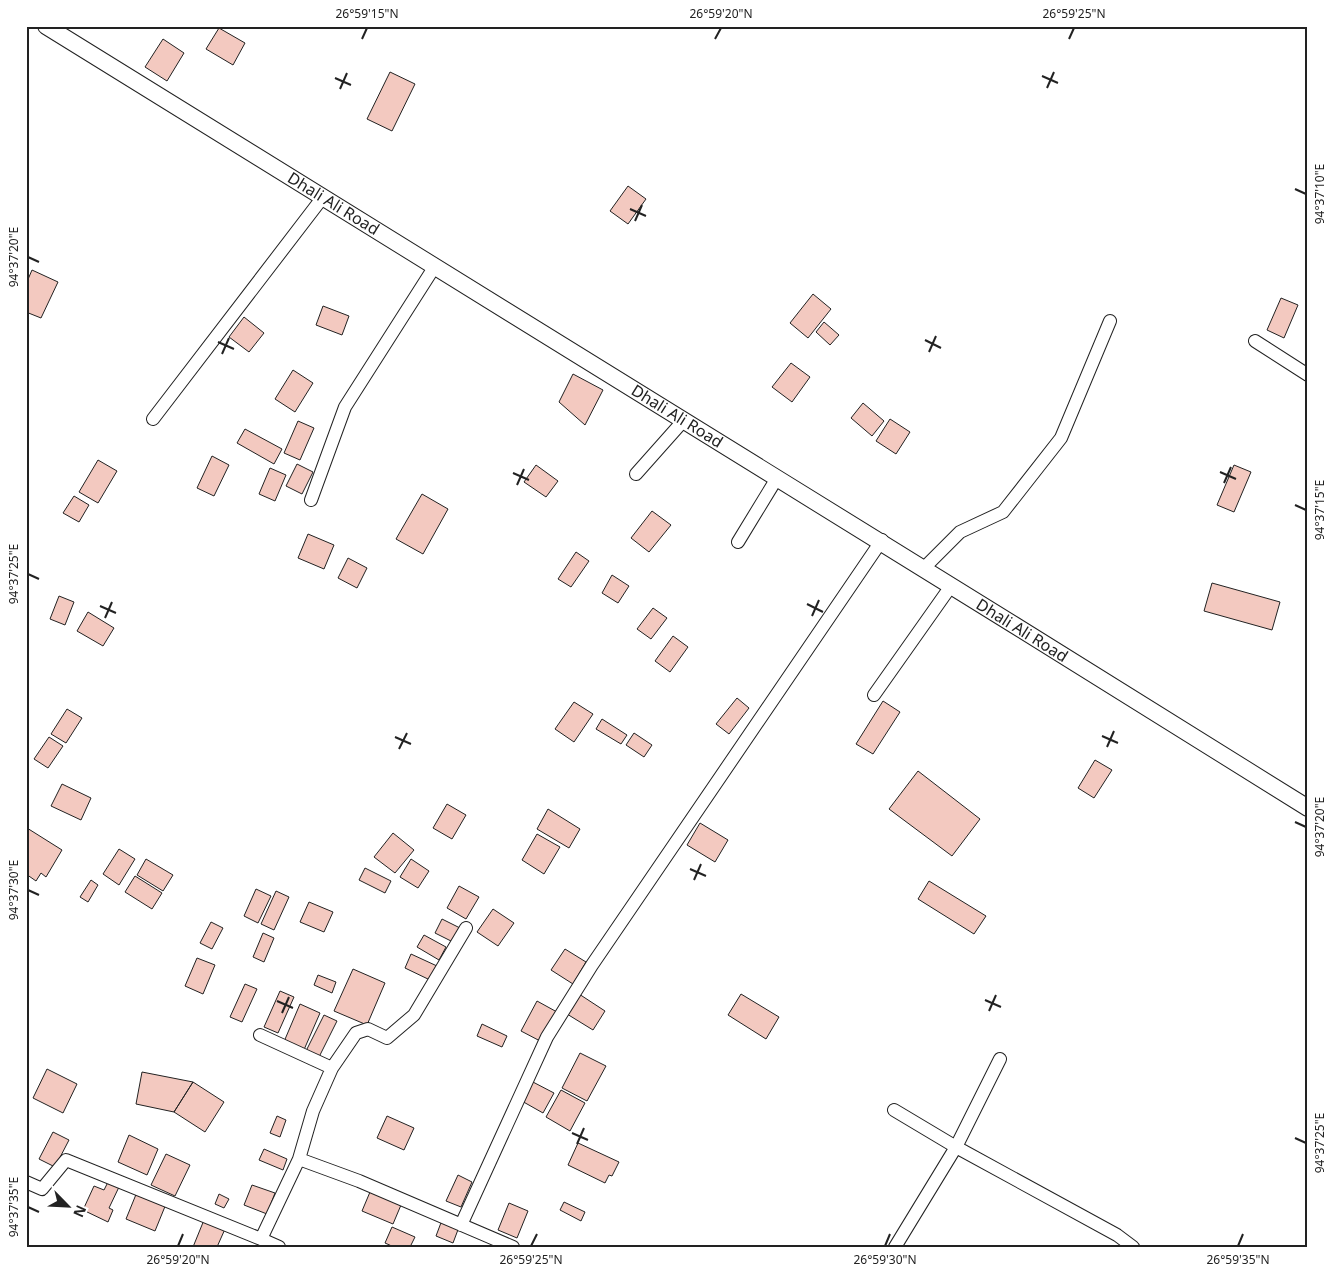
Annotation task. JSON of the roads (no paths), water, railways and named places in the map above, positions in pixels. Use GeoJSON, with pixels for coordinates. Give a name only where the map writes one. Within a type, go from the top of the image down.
{"type":"FeatureCollection","features":[{"type":"Feature","properties":{"kind":"street","name":"Dhali Ali Road"},"geometry":{"type":"LineString","coordinates":[[55,29],[776,478],[882,541],[1308,808]]}},
{"type":"Feature","properties":{"kind":"street"},"geometry":{"type":"LineString","coordinates":[[153,419],[323,197]]}},
{"type":"Feature","properties":{"kind":"street"},"geometry":{"type":"LineString","coordinates":[[310,500],[345,407],[436,266]]}},
{"type":"Feature","properties":{"kind":"street"},"geometry":{"type":"LineString","coordinates":[[924,569],[960,532],[1003,512],[1060,438],[1110,320]]}},
{"type":"Feature","properties":{"kind":"street"},"geometry":{"type":"LineString","coordinates":[[1254,341],[1308,375]]}},
{"type":"Feature","properties":{"kind":"street"},"geometry":{"type":"LineString","coordinates":[[636,474],[684,420]]}},
{"type":"Feature","properties":{"kind":"street"},"geometry":{"type":"LineString","coordinates":[[738,542],[776,478]]}},
{"type":"Feature","properties":{"kind":"street"},"geometry":{"type":"LineString","coordinates":[[460,1225],[547,1037],[592,965],[882,541]]}},
{"type":"Feature","properties":{"kind":"street"},"geometry":{"type":"LineString","coordinates":[[874,695],[951,586]]}},
{"type":"Feature","properties":{"kind":"street"},"geometry":{"type":"LineString","coordinates":[[260,1239],[299,1159],[313,1111],[332,1068],[356,1033],[368,1029],[387,1038],[414,1015],[466,928]]}},
{"type":"Feature","properties":{"kind":"street"},"geometry":{"type":"LineString","coordinates":[[260,1034],[332,1068]]}},
{"type":"Feature","properties":{"kind":"street"},"geometry":{"type":"LineString","coordinates":[[895,1247],[956,1147],[1000,1059]]}},
{"type":"Feature","properties":{"kind":"street"},"geometry":{"type":"LineString","coordinates":[[894,1110],[956,1147],[1117,1236],[1133,1247]]}},
{"type":"Feature","properties":{"kind":"street"},"geometry":{"type":"LineString","coordinates":[[299,1159],[359,1181],[513,1247]]}},
{"type":"Feature","properties":{"kind":"street"},"geometry":{"type":"LineString","coordinates":[[26,1182],[42,1189],[66,1160],[279,1247]]}}]}
